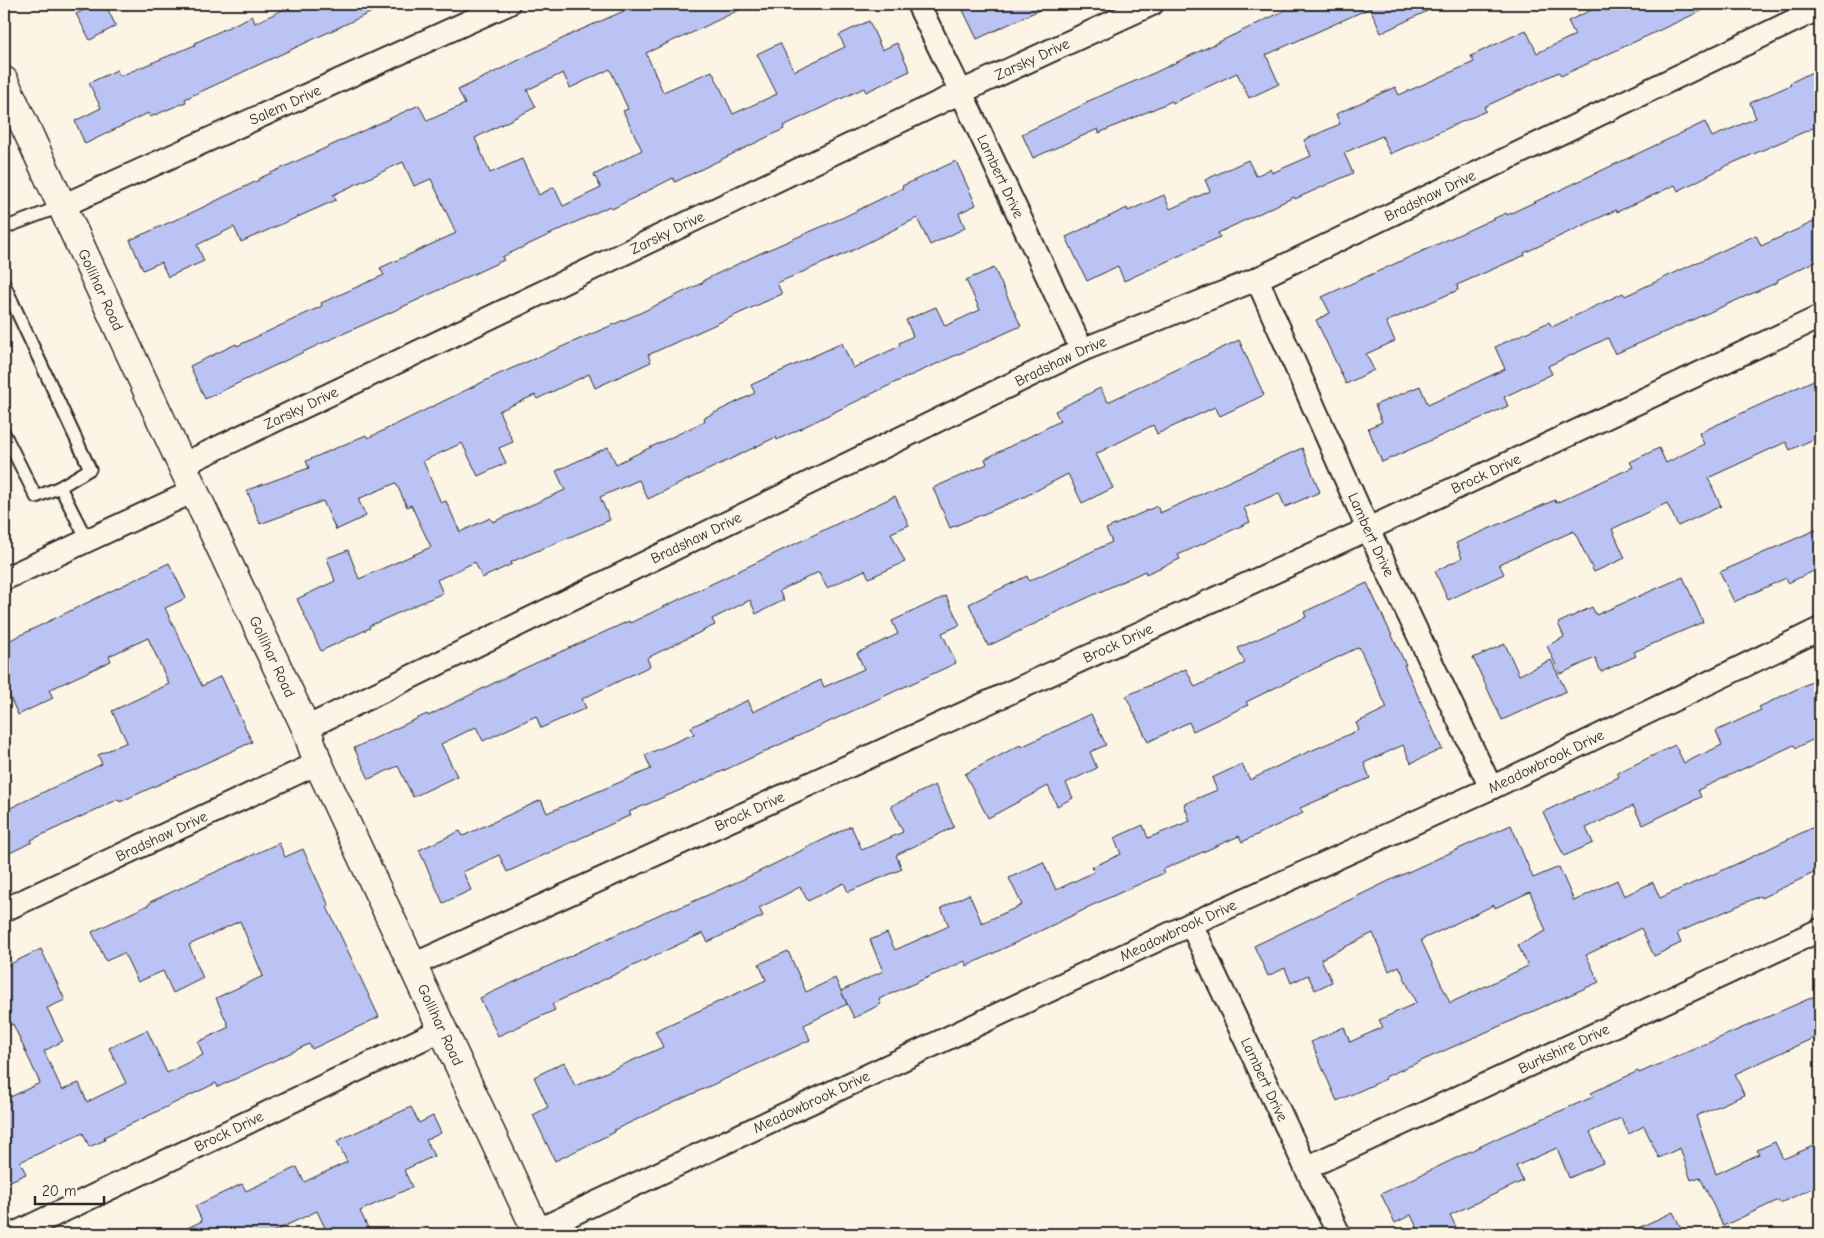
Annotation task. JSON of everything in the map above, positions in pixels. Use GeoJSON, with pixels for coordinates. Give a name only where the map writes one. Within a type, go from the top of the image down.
{"type":"FeatureCollection","features":[{"type":"Feature","properties":{"kind":"street","name":"Salem Drive"},"geometry":{"type":"LineString","coordinates":[[62,206],[508,4]]}},
{"type":"Feature","properties":{"kind":"street","name":"Lambert Drive"},"geometry":{"type":"LineString","coordinates":[[918,4],[1082,350]]}},
{"type":"Feature","properties":{"kind":"street","name":"Zarsky Drive"},"geometry":{"type":"LineString","coordinates":[[182,465],[961,92],[1152,4]]}},
{"type":"Feature","properties":{"kind":"street","name":"Bradshaw Drive"},"geometry":{"type":"LineString","coordinates":[[306,728],[1082,350],[1257,279],[1820,8]]}},
{"type":"Feature","properties":{"kind":"street","name":"Gollihar Road"},"geometry":{"type":"LineString","coordinates":[[4,81],[306,728],[318,763],[537,1233]]}},
{"type":"Feature","properties":{"kind":"street","name":"Lambert Drive"},"geometry":{"type":"LineString","coordinates":[[1257,279],[1368,529],[1492,788]]}},
{"type":"Feature","properties":{"kind":"street","name":"Brock Drive"},"geometry":{"type":"LineString","coordinates":[[413,965],[1368,529],[1820,317]]}},
{"type":"Feature","properties":{"kind":"street"},"geometry":{"type":"LineString","coordinates":[[4,579],[194,490]]}},
{"type":"Feature","properties":{"kind":"street","name":"Meadowbrook Drive"},"geometry":{"type":"LineString","coordinates":[[537,1233],[1191,924],[1492,788],[1820,629]]}},
{"type":"Feature","properties":{"kind":"street","name":"Bradshaw Drive"},"geometry":{"type":"LineString","coordinates":[[4,910],[318,763]]}},
{"type":"Feature","properties":{"kind":"street","name":"Lambert Drive"},"geometry":{"type":"LineString","coordinates":[[1191,924],[1339,1234]]}},
{"type":"Feature","properties":{"kind":"street","name":"Burkshire Drive"},"geometry":{"type":"LineString","coordinates":[[1306,1168],[1820,930]]}},
{"type":"Feature","properties":{"kind":"street","name":"Brock Drive"},"geometry":{"type":"LineString","coordinates":[[14,1234],[443,1029]]}},
{"type":"Feature","properties":{"kind":"lane"},"geometry":{"type":"LineString","coordinates":[[4,228],[62,206]]}},
{"type":"Feature","properties":{"kind":"lane"},"geometry":{"type":"LineString","coordinates":[[4,284],[90,469],[60,487],[36,497],[4,433]]}},
{"type":"Feature","properties":{"kind":"lane"},"geometry":{"type":"LineString","coordinates":[[60,487],[87,540]]}},
{"type":"Feature","properties":{"kind":"building"},"geometry":{"type":"Polygon","coordinates":[[[95,4],[105,4],[116,26],[90,40],[76,14],[95,4]]]}},
{"type":"Feature","properties":{"kind":"building"},"geometry":{"type":"Polygon","coordinates":[[[295,4],[389,4],[185,99],[186,102],[150,117],[148,113],[85,144],[75,121],[101,108],[89,83],[117,70],[120,76],[195,45],[195,43],[252,16],[255,23],[295,4]]]}},
{"type":"Feature","properties":{"kind":"building"},"geometry":{"type":"Polygon","coordinates":[[[640,4],[751,4],[646,53],[663,92],[712,71],[733,114],[777,94],[757,54],[780,43],[794,71],[845,47],[839,35],[869,21],[882,50],[897,43],[910,71],[866,92],[864,88],[783,126],[784,129],[675,182],[673,178],[612,209],[610,206],[502,257],[504,260],[205,399],[190,366],[236,344],[237,346],[322,306],[321,303],[384,275],[380,268],[456,233],[431,179],[414,186],[403,162],[333,195],[336,200],[241,242],[234,227],[197,245],[204,261],[168,277],[161,262],[143,270],[130,240],[419,105],[427,121],[465,104],[458,90],[578,31],[640,4]],[[610,69],[570,88],[563,73],[527,90],[536,107],[475,138],[490,173],[522,159],[539,195],[554,187],[563,206],[601,188],[594,175],[642,150],[623,111],[628,109],[610,69]]]}},
{"type":"Feature","properties":{"kind":"building"},"geometry":{"type":"Polygon","coordinates":[[[960,4],[1052,4],[977,39],[960,4]]]}},
{"type":"Feature","properties":{"kind":"building"},"geometry":{"type":"Polygon","coordinates":[[[1286,4],[1442,4],[1381,33],[1370,8],[1266,55],[1279,84],[1249,98],[1237,73],[1173,103],[1172,101],[1099,133],[1098,129],[1033,158],[1022,134],[1086,102],[1154,73],[1288,9],[1286,4]]]}},
{"type":"Feature","properties":{"kind":"building"},"geometry":{"type":"Polygon","coordinates":[[[1604,4],[1716,4],[1561,76],[1559,72],[1484,107],[1486,111],[1390,154],[1382,136],[1344,153],[1353,173],[1295,199],[1294,197],[1218,233],[1220,237],[1124,281],[1118,266],[1087,281],[1066,237],[1127,208],[1128,211],[1164,195],[1170,209],[1210,191],[1205,180],[1248,160],[1256,176],[1270,169],[1272,173],[1311,156],[1304,140],[1340,124],[1336,114],[1395,87],[1399,95],[1474,62],[1471,56],[1526,30],[1537,53],[1575,35],[1568,21],[1604,4]]]}},
{"type":"Feature","properties":{"kind":"building"},"geometry":{"type":"Polygon","coordinates":[[[1820,68],[1820,125],[1726,166],[1678,191],[1675,185],[1617,212],[1616,210],[1524,253],[1525,255],[1457,285],[1458,290],[1386,322],[1395,341],[1366,354],[1374,370],[1346,384],[1316,320],[1330,313],[1322,297],[1506,213],[1507,215],[1705,122],[1712,137],[1756,118],[1750,103],[1791,85],[1790,83],[1820,68]]]}},
{"type":"Feature","properties":{"kind":"building"},"geometry":{"type":"Polygon","coordinates":[[[956,161],[976,205],[959,213],[965,228],[930,245],[917,218],[849,252],[777,283],[782,294],[648,355],[651,362],[595,388],[589,374],[537,399],[535,395],[499,411],[513,442],[499,448],[506,463],[478,476],[462,443],[423,461],[441,503],[446,501],[460,532],[490,518],[493,522],[565,490],[556,471],[608,447],[616,464],[705,421],[704,418],[755,393],[751,385],[842,343],[853,368],[900,346],[899,343],[913,336],[906,320],[936,307],[945,326],[980,310],[966,280],[994,268],[1021,326],[894,383],[777,440],[776,437],[648,499],[639,480],[600,497],[610,520],[511,562],[512,564],[482,578],[475,562],[437,580],[443,593],[369,626],[370,628],[321,651],[297,599],[335,581],[327,558],[348,550],[359,579],[431,547],[411,505],[407,507],[396,483],[358,499],[366,516],[336,530],[323,501],[260,524],[247,490],[309,468],[306,461],[366,435],[368,438],[499,374],[640,313],[704,282],[704,280],[844,217],[903,188],[902,186],[956,161]]]}},
{"type":"Feature","properties":{"kind":"building"},"geometry":{"type":"Polygon","coordinates":[[[1820,219],[1820,259],[1777,280],[1778,282],[1615,354],[1608,338],[1548,366],[1552,374],[1504,397],[1508,406],[1382,462],[1368,428],[1382,422],[1375,405],[1420,386],[1428,405],[1505,369],[1495,347],[1549,322],[1552,327],[1623,293],[1625,296],[1756,235],[1761,246],[1820,219]]]}},
{"type":"Feature","properties":{"kind":"building"},"geometry":{"type":"Polygon","coordinates":[[[1239,340],[1264,395],[1220,416],[1215,407],[1157,434],[1153,425],[1096,454],[1113,488],[1082,503],[1068,474],[1022,498],[950,528],[933,488],[987,464],[985,459],[1060,421],[1055,411],[1100,388],[1108,402],[1239,340]]]}},
{"type":"Feature","properties":{"kind":"building"},"geometry":{"type":"Polygon","coordinates":[[[1820,377],[1820,436],[1790,450],[1786,442],[1708,478],[1721,506],[1678,526],[1667,503],[1612,529],[1625,558],[1594,572],[1574,531],[1499,564],[1504,574],[1448,600],[1435,571],[1462,558],[1456,543],[1555,500],[1556,503],[1633,467],[1630,462],[1659,448],[1666,463],[1704,444],[1699,433],[1820,377]]]}},
{"type":"Feature","properties":{"kind":"building"},"geometry":{"type":"Polygon","coordinates":[[[1302,448],[1320,492],[1285,507],[1279,493],[1244,508],[1250,522],[1178,555],[1180,559],[1146,574],[1145,571],[988,646],[969,604],[1027,576],[1029,581],[1112,542],[1106,529],[1157,506],[1160,513],[1302,448]]]}},
{"type":"Feature","properties":{"kind":"building"},"geometry":{"type":"Polygon","coordinates":[[[895,496],[909,525],[891,533],[905,562],[869,578],[865,570],[827,588],[819,572],[779,591],[784,600],[756,614],[750,600],[712,619],[715,625],[647,658],[650,666],[582,699],[586,708],[541,728],[536,716],[483,741],[476,727],[441,744],[457,776],[413,797],[398,766],[369,779],[354,748],[427,714],[428,716],[516,672],[629,621],[630,623],[895,496]]]}},
{"type":"Feature","properties":{"kind":"building"},"geometry":{"type":"Polygon","coordinates":[[[1820,528],[1820,568],[1788,583],[1786,578],[1734,602],[1720,572],[1820,528]]]}},
{"type":"Feature","properties":{"kind":"building"},"geometry":{"type":"Polygon","coordinates":[[[169,563],[186,598],[165,608],[202,686],[221,676],[252,742],[120,802],[119,799],[31,840],[32,842],[4,856],[4,811],[102,764],[98,755],[127,742],[112,711],[169,684],[148,638],[109,656],[111,661],[49,690],[53,698],[18,715],[4,684],[4,643],[169,563]]]}},
{"type":"Feature","properties":{"kind":"building"},"geometry":{"type":"Polygon","coordinates":[[[1683,577],[1703,622],[1634,652],[1636,656],[1601,672],[1595,658],[1560,674],[1547,646],[1564,637],[1558,623],[1592,607],[1596,615],[1683,577]]]}},
{"type":"Feature","properties":{"kind":"building"},"geometry":{"type":"Polygon","coordinates":[[[1367,583],[1406,665],[1404,665],[1442,749],[1411,763],[1403,745],[1364,763],[1370,778],[1300,808],[1303,813],[1242,842],[1239,836],[1162,870],[1164,873],[1086,908],[967,966],[965,961],[879,999],[881,1004],[854,1018],[841,991],[883,971],[870,940],[887,933],[895,950],[949,926],[941,908],[969,894],[982,923],[1022,905],[1009,878],[1043,862],[1056,890],[1094,872],[1092,867],[1121,854],[1114,838],[1143,825],[1148,838],[1190,821],[1184,804],[1217,790],[1212,778],[1242,764],[1250,780],[1292,759],[1359,730],[1356,723],[1387,708],[1359,647],[1246,702],[1248,705],[1193,731],[1189,722],[1148,742],[1126,696],[1186,669],[1195,687],[1245,663],[1238,648],[1306,617],[1304,612],[1367,583]]]}},
{"type":"Feature","properties":{"kind":"building"},"geometry":{"type":"Polygon","coordinates":[[[946,596],[960,625],[942,633],[956,663],[699,782],[629,812],[631,815],[507,872],[499,855],[463,872],[471,890],[443,903],[419,850],[460,831],[463,836],[541,800],[547,813],[651,769],[645,755],[694,734],[691,727],[748,700],[753,712],[821,680],[824,687],[864,669],[857,653],[898,634],[892,621],[946,596]]]}},
{"type":"Feature","properties":{"kind":"building"},"geometry":{"type":"Polygon","coordinates":[[[1505,644],[1519,675],[1551,660],[1566,691],[1502,720],[1473,658],[1505,644]]]}},
{"type":"Feature","properties":{"kind":"building"},"geometry":{"type":"Polygon","coordinates":[[[1820,678],[1820,736],[1796,748],[1794,745],[1698,790],[1701,797],[1643,825],[1633,806],[1586,828],[1593,843],[1564,856],[1543,812],[1619,777],[1617,773],[1675,745],[1684,763],[1722,745],[1716,731],[1761,710],[1759,707],[1820,678]]]}},
{"type":"Feature","properties":{"kind":"building"},"geometry":{"type":"Polygon","coordinates":[[[1091,714],[1106,745],[1090,752],[1097,768],[1066,783],[1073,798],[1057,806],[1048,786],[988,818],[965,774],[1020,745],[1021,747],[1091,714]]]}},
{"type":"Feature","properties":{"kind":"building"},"geometry":{"type":"Polygon","coordinates":[[[935,785],[954,827],[896,855],[902,869],[848,892],[844,883],[808,901],[800,887],[759,908],[763,916],[708,942],[703,933],[552,1004],[555,1010],[498,1036],[480,998],[673,908],[674,910],[746,878],[851,826],[862,850],[903,832],[891,806],[935,785]]]}},
{"type":"Feature","properties":{"kind":"building"},"geometry":{"type":"Polygon","coordinates":[[[1820,824],[1820,870],[1761,898],[1760,896],[1677,933],[1681,943],[1654,956],[1641,928],[1586,955],[1599,982],[1385,1077],[1386,1079],[1337,1101],[1311,1042],[1344,1027],[1350,1042],[1383,1027],[1379,1020],[1416,1003],[1399,966],[1389,971],[1373,933],[1321,959],[1332,982],[1315,990],[1308,975],[1291,983],[1285,968],[1268,976],[1254,946],[1511,825],[1533,878],[1559,867],[1574,901],[1617,880],[1624,896],[1653,882],[1660,898],[1820,824]],[[1530,892],[1495,908],[1494,905],[1421,940],[1450,1003],[1528,966],[1518,945],[1546,931],[1530,892]]]}},
{"type":"Feature","properties":{"kind":"building"},"geometry":{"type":"Polygon","coordinates":[[[279,843],[285,857],[303,849],[329,906],[327,907],[379,1017],[312,1049],[309,1044],[218,1087],[216,1083],[104,1137],[105,1140],[89,1147],[83,1133],[20,1162],[26,1174],[4,1184],[4,1100],[40,1083],[13,1024],[4,1028],[4,967],[41,949],[65,1000],[47,1008],[63,1041],[44,1051],[62,1090],[79,1083],[87,1102],[126,1083],[109,1048],[147,1030],[167,1073],[203,1055],[198,1042],[229,1027],[216,998],[263,976],[240,921],[189,945],[203,978],[173,993],[163,971],[138,982],[124,953],[106,961],[92,932],[150,904],[150,902],[279,843]]]}},
{"type":"Feature","properties":{"kind":"building"},"geometry":{"type":"Polygon","coordinates":[[[788,951],[806,992],[835,978],[847,1004],[804,1025],[810,1040],[614,1130],[615,1132],[555,1161],[533,1115],[548,1107],[534,1077],[564,1062],[575,1086],[663,1047],[655,1031],[766,980],[759,964],[788,951]]]}},
{"type":"Feature","properties":{"kind":"building"},"geometry":{"type":"Polygon","coordinates":[[[1820,994],[1820,1035],[1735,1074],[1744,1095],[1696,1116],[1716,1174],[1759,1154],[1757,1150],[1775,1142],[1783,1159],[1820,1143],[1820,1185],[1780,1203],[1779,1200],[1723,1226],[1700,1177],[1691,1180],[1680,1148],[1659,1158],[1644,1126],[1629,1134],[1621,1118],[1590,1132],[1603,1163],[1569,1178],[1557,1148],[1516,1166],[1523,1181],[1450,1215],[1457,1229],[1446,1234],[1420,1234],[1411,1215],[1395,1223],[1381,1194],[1502,1136],[1593,1097],[1591,1093],[1638,1071],[1639,1073],[1820,994]]]}},
{"type":"Feature","properties":{"kind":"building"},"geometry":{"type":"Polygon","coordinates":[[[411,1107],[419,1123],[433,1116],[441,1133],[426,1140],[434,1156],[404,1170],[412,1187],[360,1211],[371,1234],[328,1234],[317,1211],[268,1234],[175,1234],[202,1221],[195,1206],[242,1184],[246,1191],[297,1167],[304,1182],[347,1162],[337,1141],[411,1107]]]}},
{"type":"Feature","properties":{"kind":"building"},"geometry":{"type":"Polygon","coordinates":[[[1673,1212],[1684,1234],[1625,1234],[1673,1212]]]}}]}
